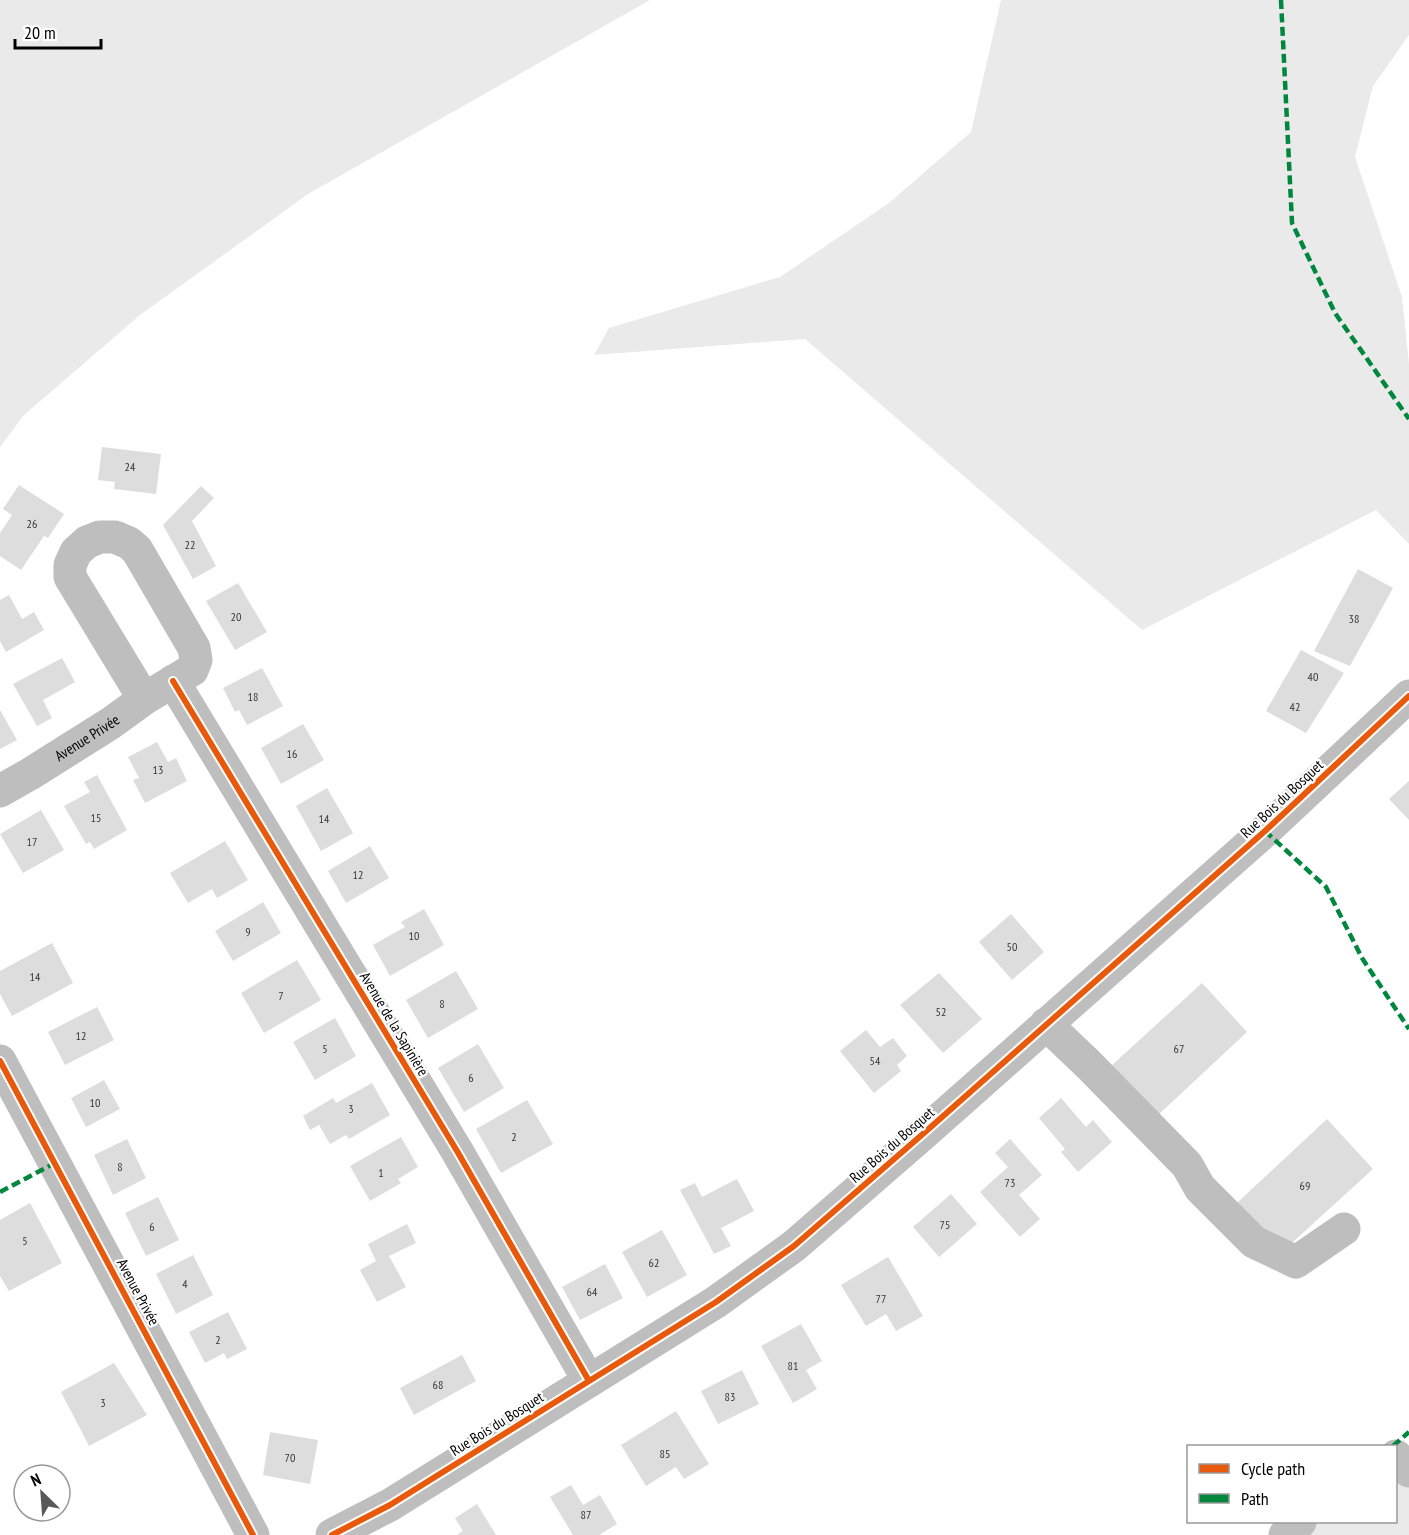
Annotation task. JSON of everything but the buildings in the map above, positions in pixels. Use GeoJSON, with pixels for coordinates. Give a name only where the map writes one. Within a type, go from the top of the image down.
{"type":"FeatureCollection","features":[{"type":"Feature","properties":{"kind":"street"},"geometry":{"type":"LineString","coordinates":[[144,699],[70,577],[70,565],[76,552],[87,542],[100,537],[115,537],[129,543],[137,550],[194,648],[196,660],[192,670],[173,681]]}},
{"type":"Feature","properties":{"kind":"street","name":"Avenue Privée"},"geometry":{"type":"LineString","coordinates":[[0,791],[111,723],[173,681]]}},
{"type":"Feature","properties":{"kind":"street","name":"Avenue de la Sapinière"},"geometry":{"type":"LineString","coordinates":[[173,681],[457,1150],[589,1381]]}},
{"type":"Feature","properties":{"kind":"street","name":"Rue Bois du Bosquet"},"geometry":{"type":"LineString","coordinates":[[332,1535],[390,1505],[716,1302],[794,1246],[1296,803],[1409,696]]}},
{"type":"Feature","properties":{"kind":"street"},"geometry":{"type":"LineString","coordinates":[[1046,1024],[1089,1064],[1170,1148],[1186,1165],[1200,1188],[1254,1242],[1296,1262],[1344,1229]]}},
{"type":"Feature","properties":{"kind":"street","name":"Avenue Privée"},"geometry":{"type":"LineString","coordinates":[[0,1061],[253,1535]]}},
{"type":"Feature","properties":{"kind":"street"},"geometry":{"type":"LineString","coordinates":[[1397,1458],[1409,1472]]}},
{"type":"Feature","properties":{"kind":"street"},"geometry":{"type":"LineString","coordinates":[[1285,1535],[1297,1523]]}},
{"type":"Feature","properties":{"kind":"shaded area"},"geometry":{"type":"Polygon","coordinates":[[[0,0],[650,0],[308,194],[140,315],[24,415],[0,447],[0,0]]]}},
{"type":"Feature","properties":{"kind":"shaded area"},"geometry":{"type":"Polygon","coordinates":[[[1001,0],[1409,0],[1409,35],[1373,86],[1355,157],[1402,297],[1409,364],[1409,544],[1376,510],[1142,630],[805,339],[594,355],[609,328],[780,277],[889,203],[971,132],[1001,0]]]}},
{"type":"Feature","properties":{"kind":"shaded area"},"geometry":{"type":"Polygon","coordinates":[[[1397,1472],[1409,1487],[1409,1535],[1296,1535],[1309,1523],[1397,1523],[1397,1472]]]}},
{"type":"Feature","properties":{"kind":"marked path"},"geometry":{"type":"LineString","coordinates":[[1281,0],[1292,223],[1335,313],[1409,419]]}},
{"type":"Feature","properties":{"kind":"marked path"},"geometry":{"type":"LineString","coordinates":[[1265,831],[1326,887],[1362,958],[1409,1029]]}},
{"type":"Feature","properties":{"kind":"marked path"},"geometry":{"type":"LineString","coordinates":[[0,1192],[55,1163]]}},
{"type":"Feature","properties":{"kind":"marked path"},"geometry":{"type":"LineString","coordinates":[[1394,1445],[1409,1432]]}},
{"type":"Feature","properties":{"kind":"cycle path"},"geometry":{"type":"LineString","coordinates":[[173,681],[457,1151],[589,1381]]}},
{"type":"Feature","properties":{"kind":"cycle path"},"geometry":{"type":"LineString","coordinates":[[332,1535],[390,1505],[716,1302],[794,1246],[1265,831],[1409,696]]}},
{"type":"Feature","properties":{"kind":"cycle path"},"geometry":{"type":"LineString","coordinates":[[0,1061],[253,1535]]}}]}
